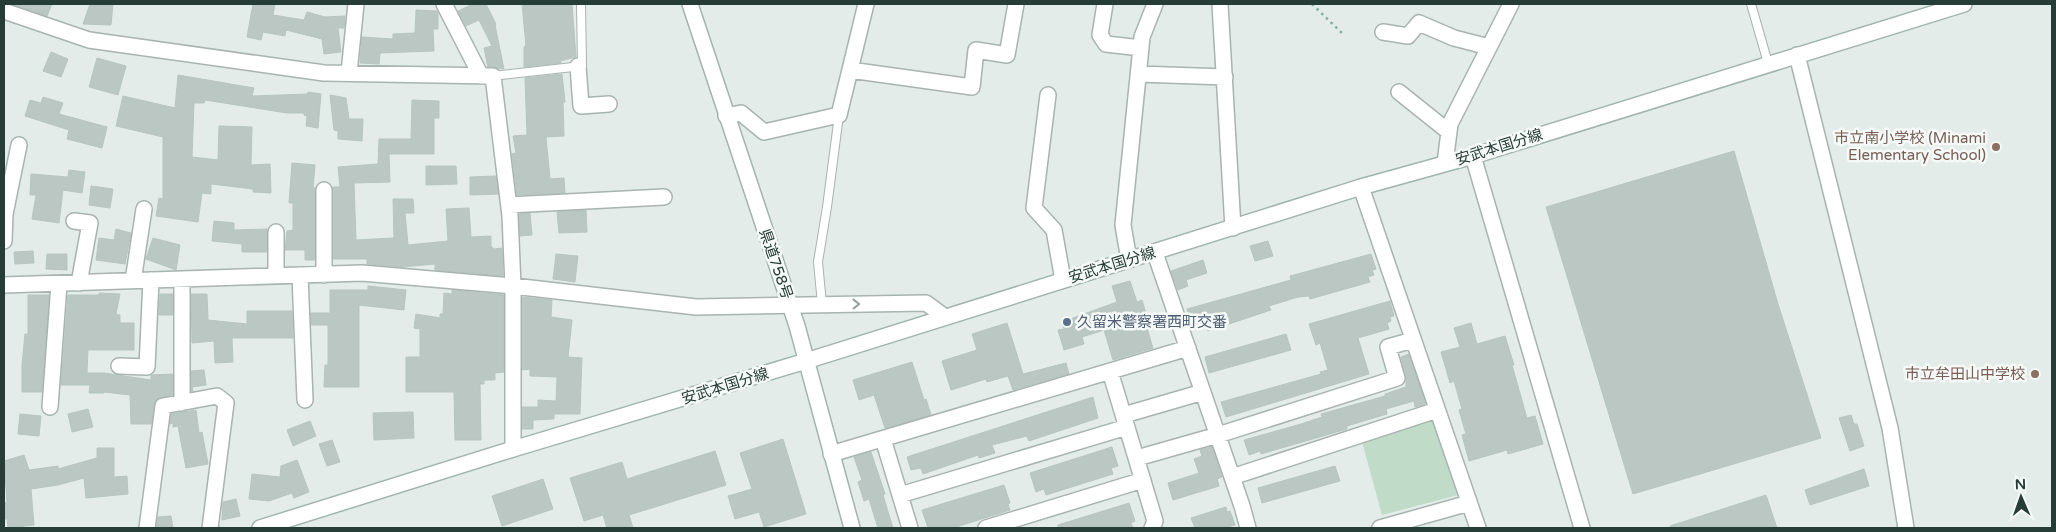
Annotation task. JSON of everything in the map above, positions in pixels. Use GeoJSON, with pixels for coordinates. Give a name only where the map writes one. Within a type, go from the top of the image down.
{"type":"FeatureCollection","features":[{"type":"Feature","properties":{"kind":"street"},"geometry":{"type":"LineString","coordinates":[[349,73],[356,4]]}},
{"type":"Feature","properties":{"kind":"street","name":"県道758号"},"geometry":{"type":"LineString","coordinates":[[690,4],[790,304],[852,528]]}},
{"type":"Feature","properties":{"kind":"street"},"geometry":{"type":"LineString","coordinates":[[726,116],[742,113],[764,132],[839,115],[866,4]]}},
{"type":"Feature","properties":{"kind":"street"},"geometry":{"type":"LineString","coordinates":[[850,70],[972,87],[976,50],[1007,55],[1016,4]]}},
{"type":"Feature","properties":{"kind":"street"},"geometry":{"type":"LineString","coordinates":[[1105,4],[1100,35],[1106,44],[1141,48]]}},
{"type":"Feature","properties":{"kind":"street"},"geometry":{"type":"LineString","coordinates":[[1129,260],[1123,225],[1142,37],[1155,4]]}},
{"type":"Feature","properties":{"kind":"street"},"geometry":{"type":"LineString","coordinates":[[1220,4],[1233,228]]}},
{"type":"Feature","properties":{"kind":"street"},"geometry":{"type":"LineString","coordinates":[[1446,163],[1450,124],[1511,4]]}},
{"type":"Feature","properties":{"kind":"street","name":"安武本国分線"},"geometry":{"type":"LineString","coordinates":[[260,528],[1964,4]]}},
{"type":"Feature","properties":{"kind":"street"},"geometry":{"type":"LineString","coordinates":[[447,5],[487,76],[509,205],[513,286],[513,449]]}},
{"type":"Feature","properties":{"kind":"street"},"geometry":{"type":"LineString","coordinates":[[4,12],[89,40],[324,72],[487,76]]}},
{"type":"Feature","properties":{"kind":"street"},"geometry":{"type":"LineString","coordinates":[[1383,32],[1408,36],[1419,24],[1454,38],[1489,47]]}},
{"type":"Feature","properties":{"kind":"street"},"geometry":{"type":"LineString","coordinates":[[1798,55],[1890,428],[1906,528]]}},
{"type":"Feature","properties":{"kind":"street"},"geometry":{"type":"LineString","coordinates":[[578,66],[581,106],[609,104]]}},
{"type":"Feature","properties":{"kind":"street"},"geometry":{"type":"LineString","coordinates":[[1139,74],[1225,77]]}},
{"type":"Feature","properties":{"kind":"street"},"geometry":{"type":"LineString","coordinates":[[1399,92],[1449,132]]}},
{"type":"Feature","properties":{"kind":"street"},"geometry":{"type":"LineString","coordinates":[[1048,95],[1034,208],[1054,230],[1063,280]]}},
{"type":"Feature","properties":{"kind":"street"},"geometry":{"type":"LineString","coordinates":[[4,240],[5,214],[19,145]]}},
{"type":"Feature","properties":{"kind":"street"},"geometry":{"type":"LineString","coordinates":[[1473,156],[1582,528]]}},
{"type":"Feature","properties":{"kind":"street"},"geometry":{"type":"LineString","coordinates":[[1361,188],[1478,528]]}},
{"type":"Feature","properties":{"kind":"street"},"geometry":{"type":"LineString","coordinates":[[324,190],[324,275]]}},
{"type":"Feature","properties":{"kind":"street"},"geometry":{"type":"LineString","coordinates":[[509,205],[664,196]]}},
{"type":"Feature","properties":{"kind":"street"},"geometry":{"type":"LineString","coordinates":[[133,281],[144,209]]}},
{"type":"Feature","properties":{"kind":"street"},"geometry":{"type":"LineString","coordinates":[[74,221],[90,223],[79,283]]}},
{"type":"Feature","properties":{"kind":"street"},"geometry":{"type":"LineString","coordinates":[[276,232],[276,276]]}},
{"type":"Feature","properties":{"kind":"street"},"geometry":{"type":"LineString","coordinates":[[1154,253],[1218,435],[1248,528]]}},
{"type":"Feature","properties":{"kind":"street"},"geometry":{"type":"LineString","coordinates":[[4,285],[362,273],[513,286],[696,307],[926,303],[945,317]]}},
{"type":"Feature","properties":{"kind":"street"},"geometry":{"type":"LineString","coordinates":[[300,275],[304,400]]}},
{"type":"Feature","properties":{"kind":"street"},"geometry":{"type":"LineString","coordinates":[[182,279],[182,403]]}},
{"type":"Feature","properties":{"kind":"street"},"geometry":{"type":"LineString","coordinates":[[118,366],[147,367],[151,280]]}},
{"type":"Feature","properties":{"kind":"street"},"geometry":{"type":"LineString","coordinates":[[50,408],[60,284]]}},
{"type":"Feature","properties":{"kind":"street"},"geometry":{"type":"LineString","coordinates":[[1137,458],[1218,435],[1397,378],[1388,347],[1413,340]]}},
{"type":"Feature","properties":{"kind":"street"},"geometry":{"type":"LineString","coordinates":[[831,454],[1188,348]]}},
{"type":"Feature","properties":{"kind":"street"},"geometry":{"type":"LineString","coordinates":[[1110,371],[1156,520],[1152,528]]}},
{"type":"Feature","properties":{"kind":"street"},"geometry":{"type":"LineString","coordinates":[[900,495],[1125,421],[1202,392]]}},
{"type":"Feature","properties":{"kind":"street"},"geometry":{"type":"LineString","coordinates":[[147,528],[163,406],[217,396],[226,403],[210,528]]}},
{"type":"Feature","properties":{"kind":"street"},"geometry":{"type":"LineString","coordinates":[[1232,477],[1437,410]]}},
{"type":"Feature","properties":{"kind":"street"},"geometry":{"type":"LineString","coordinates":[[883,439],[910,528]]}},
{"type":"Feature","properties":{"kind":"street"},"geometry":{"type":"LineString","coordinates":[[986,528],[1143,480]]}},
{"type":"Feature","properties":{"kind":"street"},"geometry":{"type":"LineString","coordinates":[[1380,528],[1469,503]]}},
{"type":"Feature","properties":{"kind":"lane"},"geometry":{"type":"LineString","coordinates":[[487,76],[582,66],[581,4]]}},
{"type":"Feature","properties":{"kind":"lane"},"geometry":{"type":"LineString","coordinates":[[1751,4],[1768,64]]}},
{"type":"Feature","properties":{"kind":"lane"},"geometry":{"type":"LineString","coordinates":[[822,304],[818,262],[839,115]]}},
{"type":"Feature","properties":{"kind":"path"},"geometry":{"type":"LineString","coordinates":[[1312,4],[1343,34]]}},
{"type":"Feature","properties":{"kind":"green space"},"geometry":{"type":"Polygon","coordinates":[[[1441,416],[1462,494],[1382,515],[1361,438],[1441,416]]]}},
{"type":"Feature","properties":{"kind":"building"},"geometry":{"type":"Polygon","coordinates":[[[12,4],[52,4],[47,16],[12,4]]]}},
{"type":"Feature","properties":{"kind":"building"},"geometry":{"type":"Polygon","coordinates":[[[90,4],[113,4],[111,25],[83,24],[90,4]]]}},
{"type":"Feature","properties":{"kind":"building"},"geometry":{"type":"Polygon","coordinates":[[[253,4],[275,4],[273,15],[304,20],[307,12],[325,17],[345,16],[344,28],[338,28],[341,52],[324,54],[322,39],[286,30],[285,36],[263,32],[261,40],[247,37],[253,4]]]}},
{"type":"Feature","properties":{"kind":"building"},"geometry":{"type":"Polygon","coordinates":[[[473,4],[486,4],[496,24],[504,69],[488,67],[484,48],[492,46],[479,20],[466,26],[458,11],[473,4]]]}},
{"type":"Feature","properties":{"kind":"building"},"geometry":{"type":"Polygon","coordinates":[[[522,4],[572,4],[576,57],[560,61],[561,63],[524,67],[524,47],[526,46],[522,4]]]}},
{"type":"Feature","properties":{"kind":"building"},"geometry":{"type":"Polygon","coordinates":[[[416,10],[437,11],[438,13],[438,29],[433,29],[434,51],[380,53],[379,64],[360,63],[362,37],[393,39],[393,34],[415,33],[416,10]]]}},
{"type":"Feature","properties":{"kind":"building"},"geometry":{"type":"Polygon","coordinates":[[[51,52],[68,59],[61,77],[43,71],[51,52]]]}},
{"type":"Feature","properties":{"kind":"building"},"geometry":{"type":"Polygon","coordinates":[[[97,58],[126,66],[118,95],[89,87],[97,58]]]}},
{"type":"Feature","properties":{"kind":"building"},"geometry":{"type":"Polygon","coordinates":[[[562,74],[565,102],[563,102],[564,136],[546,137],[550,179],[564,178],[565,193],[517,195],[512,154],[516,153],[513,136],[527,135],[525,78],[562,74]]]}},
{"type":"Feature","properties":{"kind":"building"},"geometry":{"type":"Polygon","coordinates":[[[178,75],[254,88],[252,96],[307,94],[308,92],[321,94],[318,128],[306,126],[307,116],[304,113],[287,113],[205,100],[204,103],[194,103],[192,157],[218,160],[219,126],[252,127],[251,165],[270,164],[271,193],[253,192],[253,189],[211,184],[211,194],[202,193],[198,222],[156,216],[159,198],[163,199],[163,137],[116,126],[123,96],[175,108],[178,75]]]}},
{"type":"Feature","properties":{"kind":"building"},"geometry":{"type":"Polygon","coordinates":[[[330,95],[346,98],[349,119],[363,119],[362,141],[338,139],[338,131],[334,130],[330,95]]]}},
{"type":"Feature","properties":{"kind":"building"},"geometry":{"type":"Polygon","coordinates":[[[43,97],[63,103],[59,114],[107,127],[102,148],[67,139],[69,130],[25,116],[30,100],[41,103],[43,97]]]}},
{"type":"Feature","properties":{"kind":"building"},"geometry":{"type":"Polygon","coordinates":[[[412,100],[439,101],[439,118],[434,118],[434,154],[389,154],[390,182],[354,183],[356,240],[394,238],[393,199],[413,199],[414,213],[405,213],[408,245],[448,241],[446,209],[469,208],[471,237],[491,236],[491,246],[494,249],[502,248],[503,276],[435,270],[435,264],[402,267],[367,264],[367,259],[333,259],[333,187],[340,187],[338,167],[378,164],[379,139],[411,139],[412,100]]]}},
{"type":"Feature","properties":{"kind":"building"},"geometry":{"type":"Polygon","coordinates":[[[1734,151],[1778,304],[1821,438],[1633,494],[1546,207],[1734,151]]]}},
{"type":"Feature","properties":{"kind":"building"},"geometry":{"type":"Polygon","coordinates":[[[292,163],[315,165],[313,188],[315,188],[315,260],[305,260],[305,250],[285,250],[287,231],[293,230],[293,203],[289,203],[292,163]]]}},
{"type":"Feature","properties":{"kind":"building"},"geometry":{"type":"Polygon","coordinates":[[[426,166],[456,166],[457,184],[426,185],[426,166]]]}},
{"type":"Feature","properties":{"kind":"building"},"geometry":{"type":"Polygon","coordinates":[[[69,170],[85,172],[82,193],[63,190],[59,223],[32,219],[36,195],[30,195],[31,174],[68,177],[69,170]]]}},
{"type":"Feature","properties":{"kind":"building"},"geometry":{"type":"Polygon","coordinates":[[[496,176],[498,194],[470,195],[470,177],[496,176]]]}},
{"type":"Feature","properties":{"kind":"building"},"geometry":{"type":"Polygon","coordinates":[[[91,186],[113,189],[110,208],[89,205],[91,186]]]}},
{"type":"Feature","properties":{"kind":"building"},"geometry":{"type":"Polygon","coordinates":[[[586,210],[587,232],[559,233],[557,212],[586,210]]]}},
{"type":"Feature","properties":{"kind":"building"},"geometry":{"type":"Polygon","coordinates":[[[530,213],[532,235],[520,236],[519,214],[530,213]]]}},
{"type":"Feature","properties":{"kind":"building"},"geometry":{"type":"Polygon","coordinates":[[[214,221],[234,223],[234,230],[267,229],[267,252],[242,252],[242,244],[212,241],[214,221]]]}},
{"type":"Feature","properties":{"kind":"building"},"geometry":{"type":"Polygon","coordinates":[[[116,229],[131,233],[125,264],[96,260],[99,238],[114,240],[116,229]]]}},
{"type":"Feature","properties":{"kind":"building"},"geometry":{"type":"Polygon","coordinates":[[[153,238],[180,245],[176,270],[146,259],[153,238]]]}},
{"type":"Feature","properties":{"kind":"building"},"geometry":{"type":"Polygon","coordinates":[[[1268,241],[1273,256],[1255,261],[1250,246],[1268,241]]]}},
{"type":"Feature","properties":{"kind":"building"},"geometry":{"type":"Polygon","coordinates":[[[33,251],[34,263],[15,264],[14,252],[33,251]]]}},
{"type":"Feature","properties":{"kind":"building"},"geometry":{"type":"Polygon","coordinates":[[[47,254],[67,254],[67,270],[46,269],[47,254]]]}},
{"type":"Feature","properties":{"kind":"building"},"geometry":{"type":"Polygon","coordinates":[[[556,254],[578,256],[575,282],[553,279],[556,254]]]}},
{"type":"Feature","properties":{"kind":"building"},"geometry":{"type":"Polygon","coordinates":[[[1371,254],[1376,269],[1372,270],[1374,275],[1368,277],[1370,282],[1310,299],[1309,296],[1298,297],[1269,306],[1271,310],[1208,331],[1206,325],[1196,329],[1194,323],[1192,324],[1187,309],[1291,280],[1290,276],[1371,254]]]}},
{"type":"Feature","properties":{"kind":"building"},"geometry":{"type":"Polygon","coordinates":[[[1203,260],[1207,273],[1186,280],[1188,286],[1178,290],[1171,271],[1203,260]]]}},
{"type":"Feature","properties":{"kind":"building"},"geometry":{"type":"Polygon","coordinates":[[[1130,281],[1137,302],[1142,300],[1147,317],[1144,318],[1153,348],[1113,360],[1104,330],[1082,337],[1084,344],[1064,350],[1058,330],[1064,329],[1062,322],[1117,302],[1112,286],[1130,281]]]}},
{"type":"Feature","properties":{"kind":"building"},"geometry":{"type":"Polygon","coordinates":[[[368,286],[406,290],[404,310],[359,305],[359,387],[324,387],[325,365],[328,365],[328,325],[311,325],[311,313],[330,313],[330,290],[368,290],[368,286]]]}},
{"type":"Feature","properties":{"kind":"building"},"geometry":{"type":"Polygon","coordinates":[[[452,290],[504,295],[504,372],[495,373],[495,380],[484,380],[484,384],[480,384],[481,440],[455,440],[454,392],[406,392],[406,357],[420,357],[420,329],[414,328],[416,314],[440,318],[440,314],[443,314],[444,293],[452,294],[452,290]]]}},
{"type":"Feature","properties":{"kind":"building"},"geometry":{"type":"Polygon","coordinates":[[[99,293],[120,294],[116,314],[120,315],[120,323],[134,323],[134,350],[88,350],[87,373],[104,373],[151,380],[151,375],[173,374],[173,395],[156,400],[151,424],[131,424],[130,395],[104,392],[89,393],[90,385],[61,385],[68,295],[99,295],[99,293]]]}},
{"type":"Feature","properties":{"kind":"building"},"geometry":{"type":"Polygon","coordinates":[[[160,294],[173,294],[173,315],[159,315],[160,294]]]}},
{"type":"Feature","properties":{"kind":"building"},"geometry":{"type":"Polygon","coordinates":[[[191,294],[207,294],[208,320],[247,324],[247,311],[292,311],[293,338],[232,338],[233,362],[215,363],[214,341],[192,343],[191,294]]]}},
{"type":"Feature","properties":{"kind":"building"},"geometry":{"type":"Polygon","coordinates":[[[28,295],[49,295],[42,392],[22,392],[25,334],[28,334],[28,295]]]}},
{"type":"Feature","properties":{"kind":"building"},"geometry":{"type":"Polygon","coordinates":[[[522,297],[552,300],[551,317],[572,320],[568,357],[582,358],[580,414],[554,414],[554,419],[533,420],[533,429],[522,429],[522,407],[538,407],[538,400],[556,401],[557,377],[530,376],[530,369],[522,370],[522,297]]]}},
{"type":"Feature","properties":{"kind":"building"},"geometry":{"type":"Polygon","coordinates":[[[1390,301],[1394,316],[1390,317],[1391,321],[1387,323],[1389,329],[1358,338],[1369,374],[1226,417],[1221,402],[1321,374],[1320,372],[1328,370],[1320,343],[1316,345],[1309,324],[1390,301]]]}},
{"type":"Feature","properties":{"kind":"building"},"geometry":{"type":"Polygon","coordinates":[[[1007,323],[1023,374],[1066,363],[1069,374],[1013,390],[1008,376],[987,382],[986,379],[951,390],[942,361],[977,350],[972,334],[1007,323]]]}},
{"type":"Feature","properties":{"kind":"building"},"geometry":{"type":"Polygon","coordinates":[[[1471,323],[1477,344],[1505,336],[1527,418],[1535,416],[1543,444],[1508,454],[1507,450],[1469,461],[1462,435],[1466,434],[1459,410],[1462,409],[1454,381],[1450,383],[1441,352],[1460,347],[1454,328],[1471,323]]]}},
{"type":"Feature","properties":{"kind":"building"},"geometry":{"type":"Polygon","coordinates":[[[1286,334],[1291,350],[1209,373],[1205,357],[1286,334]]]}},
{"type":"Feature","properties":{"kind":"building"},"geometry":{"type":"Polygon","coordinates":[[[1409,354],[1426,404],[1415,407],[1414,401],[1386,409],[1387,414],[1347,426],[1347,429],[1261,454],[1260,451],[1249,455],[1244,440],[1301,424],[1322,417],[1321,414],[1385,396],[1385,394],[1406,387],[1406,375],[1401,357],[1409,354]]]}},
{"type":"Feature","properties":{"kind":"building"},"geometry":{"type":"Polygon","coordinates":[[[912,362],[924,400],[926,399],[931,415],[885,428],[874,395],[859,400],[853,380],[912,362]]]}},
{"type":"Feature","properties":{"kind":"building"},"geometry":{"type":"Polygon","coordinates":[[[204,370],[206,385],[192,387],[193,391],[191,391],[191,371],[204,370]]]}},
{"type":"Feature","properties":{"kind":"building"},"geometry":{"type":"Polygon","coordinates":[[[1093,397],[1098,418],[1029,441],[1027,436],[992,445],[995,453],[979,458],[978,455],[923,474],[921,468],[911,470],[907,457],[1093,397]]]}},
{"type":"Feature","properties":{"kind":"building"},"geometry":{"type":"Polygon","coordinates":[[[88,409],[93,427],[72,432],[68,414],[88,409]]]}},
{"type":"Feature","properties":{"kind":"building"},"geometry":{"type":"Polygon","coordinates":[[[196,410],[199,433],[202,432],[208,464],[186,468],[178,426],[173,427],[173,423],[170,424],[171,414],[196,410]]]}},
{"type":"Feature","properties":{"kind":"building"},"geometry":{"type":"Polygon","coordinates":[[[413,412],[414,438],[374,440],[373,413],[413,412]]]}},
{"type":"Feature","properties":{"kind":"building"},"geometry":{"type":"Polygon","coordinates":[[[20,414],[41,416],[39,436],[18,434],[20,414]]]}},
{"type":"Feature","properties":{"kind":"building"},"geometry":{"type":"Polygon","coordinates":[[[1851,415],[1854,424],[1857,424],[1864,446],[1850,451],[1839,418],[1851,415]]]}},
{"type":"Feature","properties":{"kind":"building"},"geometry":{"type":"Polygon","coordinates":[[[310,421],[316,436],[293,446],[287,430],[310,421]]]}},
{"type":"Feature","properties":{"kind":"building"},"geometry":{"type":"Polygon","coordinates":[[[783,439],[806,514],[764,527],[759,512],[735,519],[728,496],[752,489],[740,453],[783,439]]]}},
{"type":"Feature","properties":{"kind":"building"},"geometry":{"type":"Polygon","coordinates":[[[332,440],[340,462],[327,466],[319,444],[332,440]]]}},
{"type":"Feature","properties":{"kind":"building"},"geometry":{"type":"Polygon","coordinates":[[[1112,447],[1118,466],[1111,468],[1113,474],[1046,495],[1044,489],[1036,492],[1030,473],[1112,447]]]}},
{"type":"Feature","properties":{"kind":"building"},"geometry":{"type":"Polygon","coordinates":[[[1212,447],[1222,477],[1217,479],[1219,486],[1173,500],[1168,483],[1199,473],[1194,459],[1202,456],[1200,450],[1212,447]]]}},
{"type":"Feature","properties":{"kind":"building"},"geometry":{"type":"Polygon","coordinates":[[[97,448],[114,448],[114,477],[127,476],[128,494],[86,498],[84,478],[58,485],[31,489],[34,525],[8,528],[7,519],[4,519],[4,503],[7,502],[4,461],[24,455],[29,470],[58,466],[58,469],[97,458],[97,448]]]}},
{"type":"Feature","properties":{"kind":"building"},"geometry":{"type":"Polygon","coordinates":[[[715,451],[726,485],[629,515],[633,528],[607,528],[603,515],[584,521],[570,478],[622,462],[627,479],[715,451]]]}},
{"type":"Feature","properties":{"kind":"building"},"geometry":{"type":"Polygon","coordinates":[[[871,452],[885,494],[883,495],[893,528],[878,528],[869,499],[864,501],[858,482],[862,480],[854,457],[871,452]]]}},
{"type":"Feature","properties":{"kind":"building"},"geometry":{"type":"Polygon","coordinates":[[[297,460],[309,492],[294,498],[292,493],[269,501],[249,499],[252,474],[280,477],[281,466],[297,460]]]}},
{"type":"Feature","properties":{"kind":"building"},"geometry":{"type":"Polygon","coordinates":[[[1335,466],[1340,481],[1262,503],[1258,488],[1335,466]]]}},
{"type":"Feature","properties":{"kind":"building"},"geometry":{"type":"Polygon","coordinates":[[[1864,469],[1869,486],[1810,505],[1805,490],[1864,469]]]}},
{"type":"Feature","properties":{"kind":"building"},"geometry":{"type":"Polygon","coordinates":[[[543,479],[553,509],[502,526],[492,496],[543,479]]]}},
{"type":"Feature","properties":{"kind":"building"},"geometry":{"type":"Polygon","coordinates":[[[1004,485],[1010,503],[1008,504],[1010,510],[953,528],[928,528],[922,510],[1004,485]]]}},
{"type":"Feature","properties":{"kind":"building"},"geometry":{"type":"Polygon","coordinates":[[[1766,495],[1777,528],[1670,528],[1670,526],[1766,495]]]}},
{"type":"Feature","properties":{"kind":"building"},"geometry":{"type":"Polygon","coordinates":[[[236,499],[240,516],[222,520],[223,502],[236,499]]]}},
{"type":"Feature","properties":{"kind":"building"},"geometry":{"type":"Polygon","coordinates":[[[1129,503],[1135,521],[1131,523],[1133,528],[1058,528],[1058,525],[1129,503]]]}},
{"type":"Feature","properties":{"kind":"building"},"geometry":{"type":"Polygon","coordinates":[[[1226,507],[1227,512],[1230,511],[1235,525],[1223,528],[1195,528],[1191,518],[1226,507]]]}},
{"type":"Feature","properties":{"kind":"building"},"geometry":{"type":"Polygon","coordinates":[[[171,516],[173,528],[156,528],[158,517],[171,516]]]}},
{"type":"Feature","properties":{"kind":"place","name":"市立南小学校 (Minami Elementary School)"},"geometry":{"type":"Point","coordinates":[1996,147]}},
{"type":"Feature","properties":{"kind":"place","name":"久留米警察署西町交番"},"geometry":{"type":"Point","coordinates":[1067,322]}},
{"type":"Feature","properties":{"kind":"place","name":"市立牟田山中学校"},"geometry":{"type":"Point","coordinates":[2035,374]}}]}
